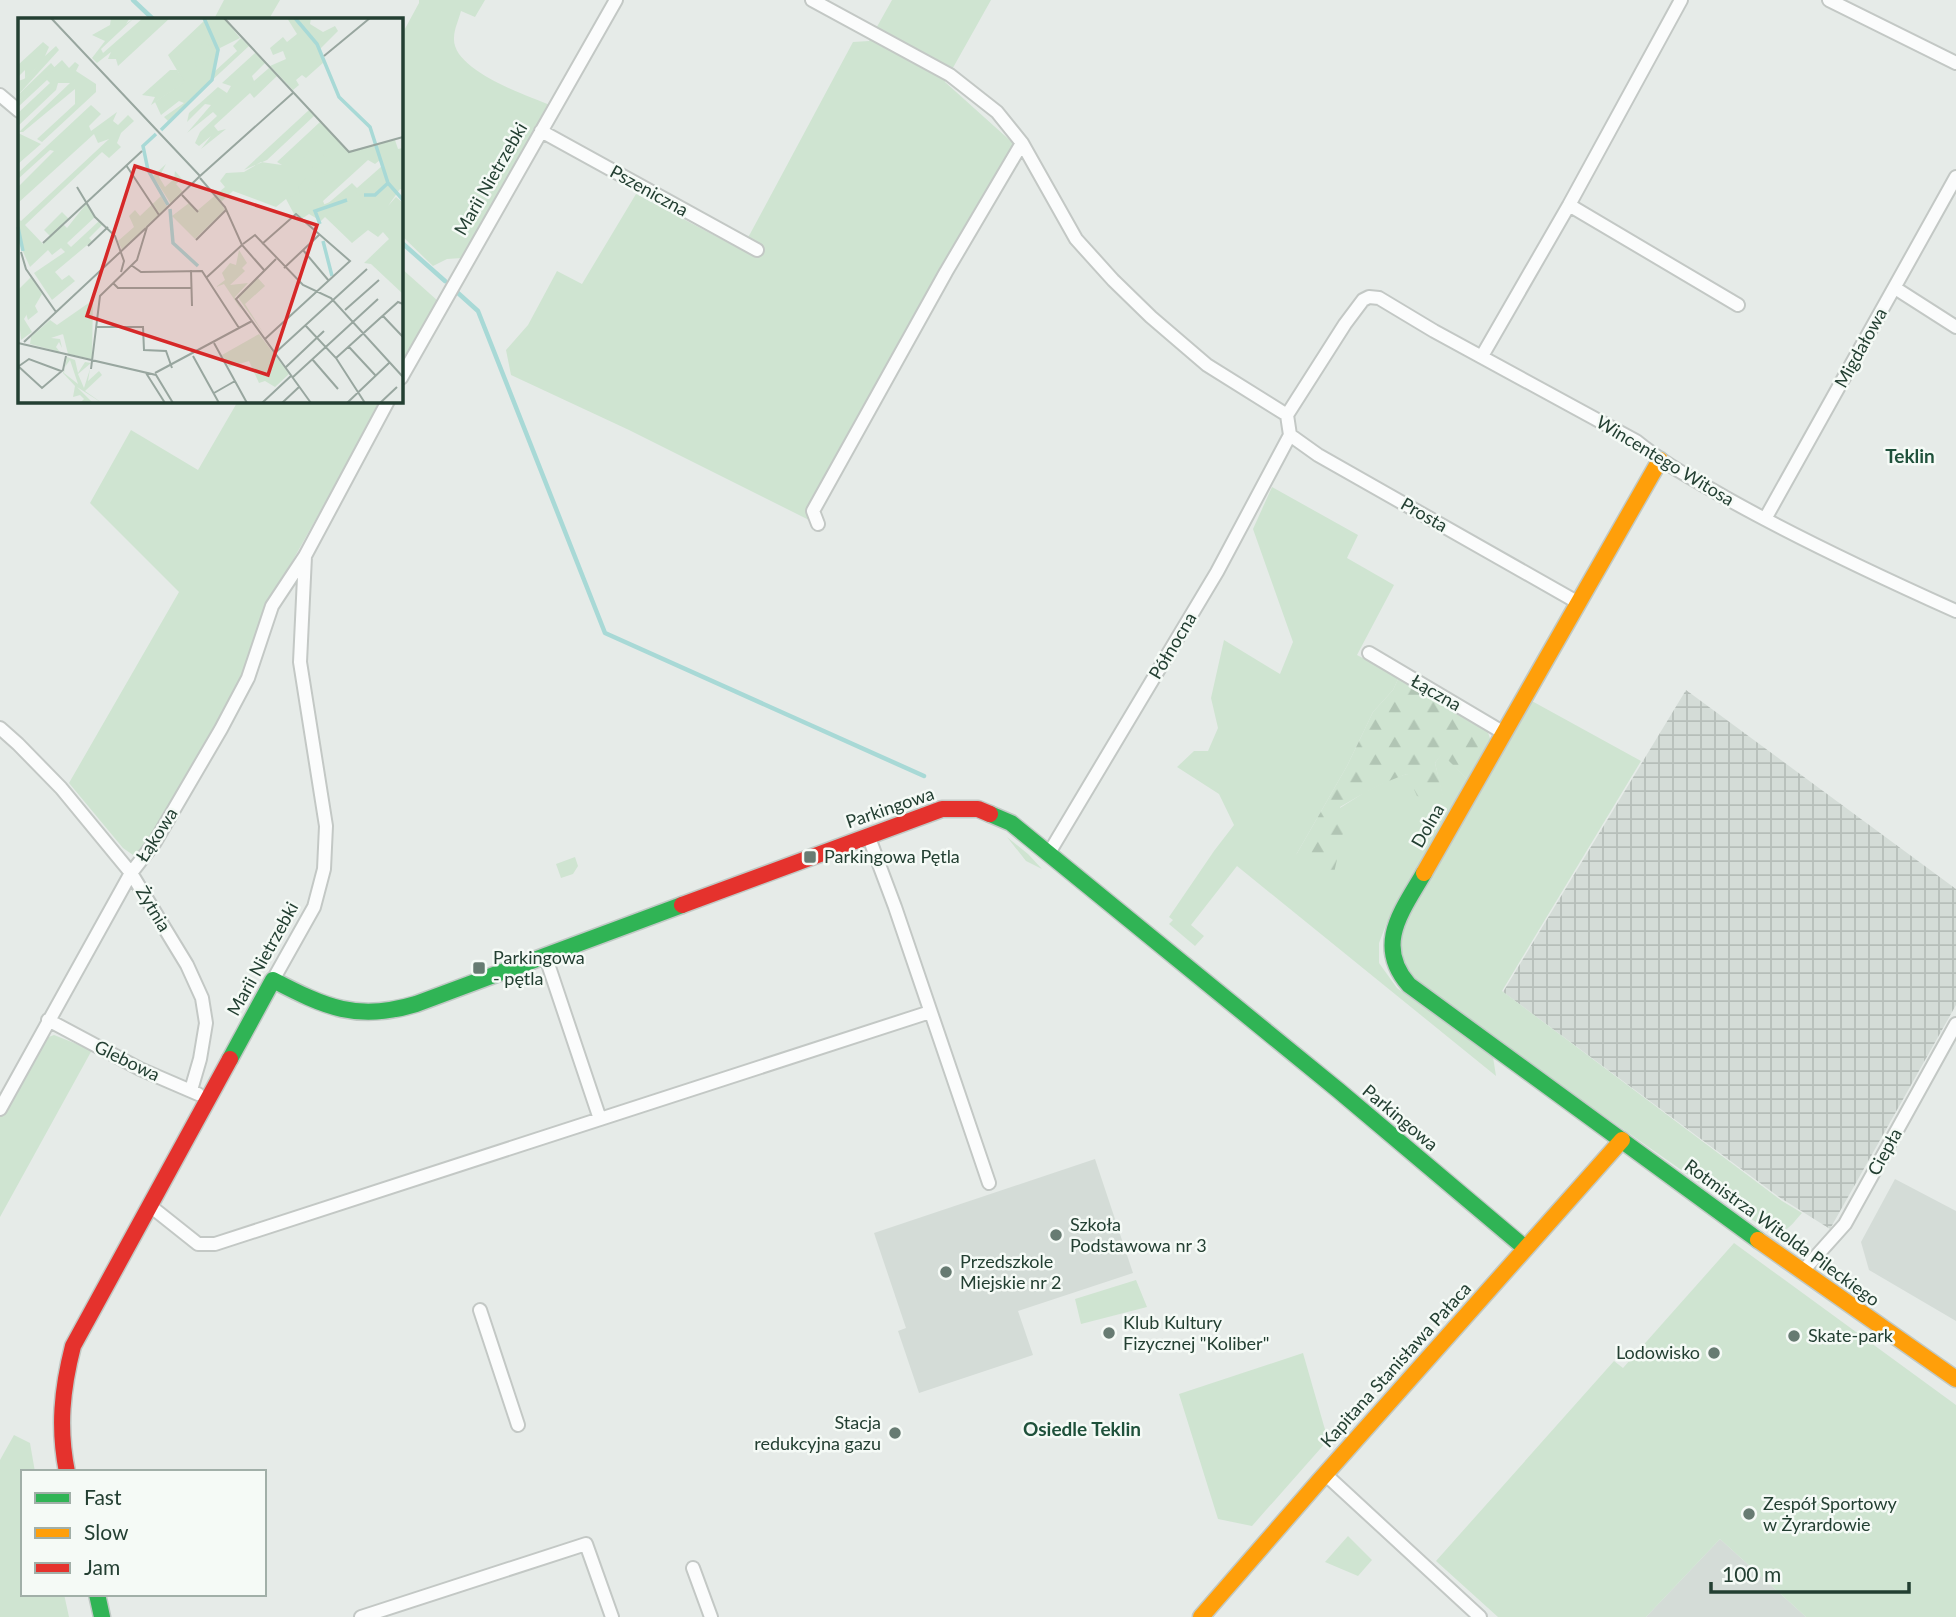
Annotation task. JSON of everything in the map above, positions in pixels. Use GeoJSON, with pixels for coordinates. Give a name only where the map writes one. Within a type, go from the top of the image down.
{"type":"FeatureCollection","features":[{"type":"Feature","properties":{"kind":"street","name":"Marii Nietrzebki"},"geometry":{"type":"LineString","coordinates":[[402,376],[616,0]]}},
{"type":"Feature","properties":{"kind":"street"},"geometry":{"type":"LineString","coordinates":[[812,0],[950,75],[997,112],[1022,143],[1076,239],[1113,280],[1207,365],[1287,415],[1290,435]]}},
{"type":"Feature","properties":{"kind":"street"},"geometry":{"type":"LineString","coordinates":[[1482,356],[1569,205],[1681,0]]}},
{"type":"Feature","properties":{"kind":"street"},"geometry":{"type":"LineString","coordinates":[[1829,0],[1956,63]]}},
{"type":"Feature","properties":{"kind":"street"},"geometry":{"type":"LineString","coordinates":[[0,95],[18,110]]}},
{"type":"Feature","properties":{"kind":"street","name":"Pszeniczna"},"geometry":{"type":"LineString","coordinates":[[541,131],[757,250]]}},
{"type":"Feature","properties":{"kind":"street"},"geometry":{"type":"LineString","coordinates":[[818,524],[813,511],[946,272],[1022,143]]}},
{"type":"Feature","properties":{"kind":"street","name":"Migdałowa"},"geometry":{"type":"LineString","coordinates":[[1765,519],[1956,177]]}},
{"type":"Feature","properties":{"kind":"street"},"geometry":{"type":"LineString","coordinates":[[1569,205],[1738,305]]}},
{"type":"Feature","properties":{"kind":"street"},"geometry":{"type":"LineString","coordinates":[[1895,288],[1956,327]]}},
{"type":"Feature","properties":{"kind":"street","name":"Wincentego Witosa"},"geometry":{"type":"LineString","coordinates":[[1287,415],[1345,324],[1363,300],[1374,298],[1636,441],[1660,460],[1765,519],[1872,573],[1956,611]]}},
{"type":"Feature","properties":{"kind":"street","name":"Marii Nietrzebki"},"geometry":{"type":"LineString","coordinates":[[67,1470],[61,1432],[61,1403],[73,1346],[314,907],[324,869],[326,826],[300,662],[304,556],[384,402]]}},
{"type":"Feature","properties":{"kind":"street","name":"Prosta"},"geometry":{"type":"LineString","coordinates":[[1290,435],[1318,455],[1577,602]]}},
{"type":"Feature","properties":{"kind":"street","name":"Północna"},"geometry":{"type":"LineString","coordinates":[[1049,853],[1217,572],[1290,435]]}},
{"type":"Feature","properties":{"kind":"street","name":"Dolna"},"geometry":{"type":"LineString","coordinates":[[1622,1140],[1418,992],[1399,974],[1394,964],[1391,942],[1397,919],[1660,460]]}},
{"type":"Feature","properties":{"kind":"street","name":"Łąkowa"},"geometry":{"type":"LineString","coordinates":[[0,1109],[131,873],[155,842],[221,729],[248,678],[272,607],[304,556]]}},
{"type":"Feature","properties":{"kind":"street","name":"Łączna"},"geometry":{"type":"LineString","coordinates":[[1368,653],[1504,733]]}},
{"type":"Feature","properties":{"kind":"street","name":"Żytnia"},"geometry":{"type":"LineString","coordinates":[[0,728],[61,789],[131,873],[187,965],[202,998],[206,1023],[191,1090]]}},
{"type":"Feature","properties":{"kind":"street","name":"Parkingowa"},"geometry":{"type":"LineString","coordinates":[[273,980],[323,1005],[355,1012],[385,1012],[416,1004],[942,809],[978,809],[1011,823],[1049,853],[1338,1090],[1525,1248]]}},
{"type":"Feature","properties":{"kind":"street"},"geometry":{"type":"LineString","coordinates":[[868,835],[989,1183]]}},
{"type":"Feature","properties":{"kind":"street"},"geometry":{"type":"LineString","coordinates":[[545,955],[600,1119]]}},
{"type":"Feature","properties":{"kind":"street"},"geometry":{"type":"LineString","coordinates":[[149,1205],[198,1244],[215,1244],[930,1012]]}},
{"type":"Feature","properties":{"kind":"street","name":"Glebowa"},"geometry":{"type":"LineString","coordinates":[[48,1020],[140,1069],[208,1099]]}},
{"type":"Feature","properties":{"kind":"street","name":"Ciepła"},"geometry":{"type":"LineString","coordinates":[[1802,1272],[1845,1224],[1956,1024]]}},
{"type":"Feature","properties":{"kind":"street","name":"Kapitana Stanisława Pałaca"},"geometry":{"type":"LineString","coordinates":[[1201,1617],[1622,1140]]}},
{"type":"Feature","properties":{"kind":"street","name":"Rotmistrza Witolda Pileckiego"},"geometry":{"type":"LineString","coordinates":[[1622,1140],[1802,1272],[1955,1376]]}},
{"type":"Feature","properties":{"kind":"street"},"geometry":{"type":"LineString","coordinates":[[480,1310],[518,1425]]}},
{"type":"Feature","properties":{"kind":"street"},"geometry":{"type":"LineString","coordinates":[[1323,1477],[1467,1617]]}},
{"type":"Feature","properties":{"kind":"street"},"geometry":{"type":"LineString","coordinates":[[361,1617],[586,1544],[612,1617]]}},
{"type":"Feature","properties":{"kind":"street"},"geometry":{"type":"LineString","coordinates":[[1399,1548],[1480,1617]]}},
{"type":"Feature","properties":{"kind":"street"},"geometry":{"type":"LineString","coordinates":[[693,1568],[711,1617]]}},
{"type":"Feature","properties":{"kind":"street"},"geometry":{"type":"LineString","coordinates":[[97,1596],[102,1617]]}},
{"type":"Feature","properties":{"kind":"shaded area"},"geometry":{"type":"Polygon","coordinates":[[[1686,690],[1956,889],[1956,1005],[1830,1229],[1779,1197],[1503,992],[1686,690]]]}},
{"type":"Feature","properties":{"kind":"shaded area"},"geometry":{"type":"Polygon","coordinates":[[[1095,1159],[1133,1273],[1018,1311],[1033,1355],[919,1393],[898,1331],[906,1328],[874,1233],[1095,1159]]]}},
{"type":"Feature","properties":{"kind":"shaded area"},"geometry":{"type":"Polygon","coordinates":[[[1895,1179],[1956,1211],[1956,1321],[1869,1270],[1861,1242],[1895,1179]]]}},
{"type":"Feature","properties":{"kind":"shaded area"},"geometry":{"type":"Polygon","coordinates":[[[1720,1539],[1806,1617],[1646,1617],[1720,1539]]]}},
{"type":"Feature","properties":{"kind":"green space"},"geometry":{"type":"Polygon","coordinates":[[[224,0],[280,0],[270,18],[215,18],[224,0]]]}},
{"type":"Feature","properties":{"kind":"green space"},"geometry":{"type":"Polygon","coordinates":[[[419,0],[485,0],[475,17],[461,11],[454,35],[457,50],[465,61],[492,80],[550,105],[462,258],[447,259],[433,266],[402,236],[402,34],[419,0]]]}},
{"type":"Feature","properties":{"kind":"green space"},"geometry":{"type":"Polygon","coordinates":[[[892,0],[991,0],[945,82],[1014,144],[809,520],[629,430],[511,375],[506,350],[528,325],[557,271],[582,284],[636,194],[740,249],[853,42],[869,41],[892,0]]]}},
{"type":"Feature","properties":{"kind":"green space"},"geometry":{"type":"Polygon","coordinates":[[[402,269],[438,301],[402,365],[402,269]]]}},
{"type":"Feature","properties":{"kind":"green space"},"geometry":{"type":"Polygon","coordinates":[[[237,402],[381,402],[270,601],[242,679],[145,848],[133,855],[123,848],[69,783],[179,592],[90,503],[131,430],[198,470],[237,402]]]}},
{"type":"Feature","properties":{"kind":"green space"},"geometry":{"type":"Polygon","coordinates":[[[1272,487],[1358,535],[1347,558],[1394,585],[1357,655],[1399,677],[1393,690],[1373,712],[1347,766],[1296,855],[1340,808],[1391,779],[1407,774],[1444,802],[1435,763],[1442,753],[1468,780],[1389,917],[1379,943],[1379,963],[1397,988],[1493,1057],[1496,1076],[1237,866],[1191,925],[1204,936],[1195,946],[1169,924],[1173,920],[1169,917],[1234,825],[1219,794],[1177,767],[1194,751],[1208,751],[1218,728],[1211,698],[1224,640],[1280,674],[1293,642],[1253,529],[1272,487]]]}},
{"type":"Feature","properties":{"kind":"green space"},"geometry":{"type":"Polygon","coordinates":[[[1399,677],[1486,727],[1491,741],[1468,780],[1442,754],[1435,763],[1445,803],[1417,796],[1407,774],[1340,807],[1345,825],[1333,877],[1296,855],[1347,766],[1373,712],[1393,690],[1399,677]]]}},
{"type":"Feature","properties":{"kind":"green space"},"geometry":{"type":"Polygon","coordinates":[[[1530,700],[1641,761],[1502,991],[1782,1201],[1802,1213],[1785,1230],[1770,1232],[1447,1006],[1411,978],[1397,956],[1397,935],[1530,700]]]}},
{"type":"Feature","properties":{"kind":"green space"},"geometry":{"type":"Polygon","coordinates":[[[1007,837],[1028,854],[1042,869],[1026,861],[1007,837]]]}},
{"type":"Feature","properties":{"kind":"green space"},"geometry":{"type":"Polygon","coordinates":[[[575,857],[578,866],[573,874],[561,878],[556,864],[575,857]]]}},
{"type":"Feature","properties":{"kind":"green space"},"geometry":{"type":"Polygon","coordinates":[[[54,1035],[92,1050],[0,1217],[0,1114],[41,1040],[54,1035]]]}},
{"type":"Feature","properties":{"kind":"green space"},"geometry":{"type":"Polygon","coordinates":[[[1734,1243],[1956,1405],[1956,1617],[1806,1617],[1720,1539],[1646,1617],[1498,1617],[1436,1561],[1614,1361],[1623,1368],[1734,1243]]]}},
{"type":"Feature","properties":{"kind":"green space"},"geometry":{"type":"Polygon","coordinates":[[[1136,1280],[1147,1307],[1081,1324],[1075,1299],[1136,1280]]]}},
{"type":"Feature","properties":{"kind":"green space"},"geometry":{"type":"Polygon","coordinates":[[[1303,1353],[1328,1440],[1252,1526],[1218,1519],[1179,1394],[1303,1353]]]}},
{"type":"Feature","properties":{"kind":"green space"},"geometry":{"type":"Polygon","coordinates":[[[14,1435],[30,1443],[35,1470],[21,1470],[21,1596],[64,1596],[69,1617],[0,1617],[0,1460],[14,1435]]]}},
{"type":"Feature","properties":{"kind":"green space"},"geometry":{"type":"Polygon","coordinates":[[[1348,1536],[1372,1560],[1358,1576],[1325,1562],[1348,1536]]]}},
{"type":"Feature","properties":{"kind":"waterway"},"geometry":{"type":"LineString","coordinates":[[133,0],[152,18]]}},
{"type":"Feature","properties":{"kind":"waterway"},"geometry":{"type":"LineString","coordinates":[[402,243],[445,281]]}},
{"type":"Feature","properties":{"kind":"waterway"},"geometry":{"type":"LineString","coordinates":[[458,293],[478,311],[605,633],[924,776]]}},
{"type":"Feature","properties":{"kind":"traffic: fast"},"geometry":{"type":"LineString","coordinates":[[990,814],[1011,823],[1338,1090],[1525,1248]]}},
{"type":"Feature","properties":{"kind":"traffic: fast"},"geometry":{"type":"LineString","coordinates":[[1424,873],[1400,915],[1393,942],[1393,956],[1409,985],[1758,1240]]}},
{"type":"Feature","properties":{"kind":"traffic: fast"},"geometry":{"type":"LineString","coordinates":[[230,1059],[273,980],[309,998],[342,1009],[376,1012],[395,1009],[416,1004],[682,905]]}},
{"type":"Feature","properties":{"kind":"traffic: fast"},"geometry":{"type":"LineString","coordinates":[[97,1596],[102,1617]]}},
{"type":"Feature","properties":{"kind":"traffic: slow"},"geometry":{"type":"LineString","coordinates":[[1424,873],[1660,460]]}},
{"type":"Feature","properties":{"kind":"traffic: slow"},"geometry":{"type":"LineString","coordinates":[[1201,1617],[1622,1140]]}},
{"type":"Feature","properties":{"kind":"traffic: slow"},"geometry":{"type":"LineString","coordinates":[[1758,1240],[1956,1379]]}},
{"type":"Feature","properties":{"kind":"traffic: jam"},"geometry":{"type":"LineString","coordinates":[[682,905],[942,809],[978,809],[990,814]]}},
{"type":"Feature","properties":{"kind":"traffic: jam"},"geometry":{"type":"LineString","coordinates":[[67,1470],[62,1409],[73,1346],[230,1059]]}},
{"type":"Feature","properties":{"kind":"place","name":"Parkingowa Pętla"},"geometry":{"type":"Point","coordinates":[810,857]}},
{"type":"Feature","properties":{"kind":"place","name":"Parkingowa - pętla"},"geometry":{"type":"Point","coordinates":[479,968]}},
{"type":"Feature","properties":{"kind":"place","name":"Szkoła Podstawowa nr 3"},"geometry":{"type":"Point","coordinates":[1056,1235]}},
{"type":"Feature","properties":{"kind":"place","name":"Przedszkole Miejskie nr 2"},"geometry":{"type":"Point","coordinates":[946,1272]}},
{"type":"Feature","properties":{"kind":"place","name":"Klub Kultury Fizycznej \"Koliber\""},"geometry":{"type":"Point","coordinates":[1109,1333]}},
{"type":"Feature","properties":{"kind":"place","name":"Skate-park"},"geometry":{"type":"Point","coordinates":[1794,1336]}},
{"type":"Feature","properties":{"kind":"place","name":"Lodowisko"},"geometry":{"type":"Point","coordinates":[1714,1353]}},
{"type":"Feature","properties":{"kind":"place","name":"Stacja redukcyjna gazu"},"geometry":{"type":"Point","coordinates":[895,1433]}},
{"type":"Feature","properties":{"kind":"place","name":"Zespół Sportowy w Żyrardowie"},"geometry":{"type":"Point","coordinates":[1749,1514]}},
{"type":"Feature","properties":{"kind":"district","name":"Teklin"},"geometry":{"type":"Point","coordinates":[1910,456]}},
{"type":"Feature","properties":{"kind":"district","name":"Osiedle Teklin"},"geometry":{"type":"Point","coordinates":[1082,1429]}}]}
